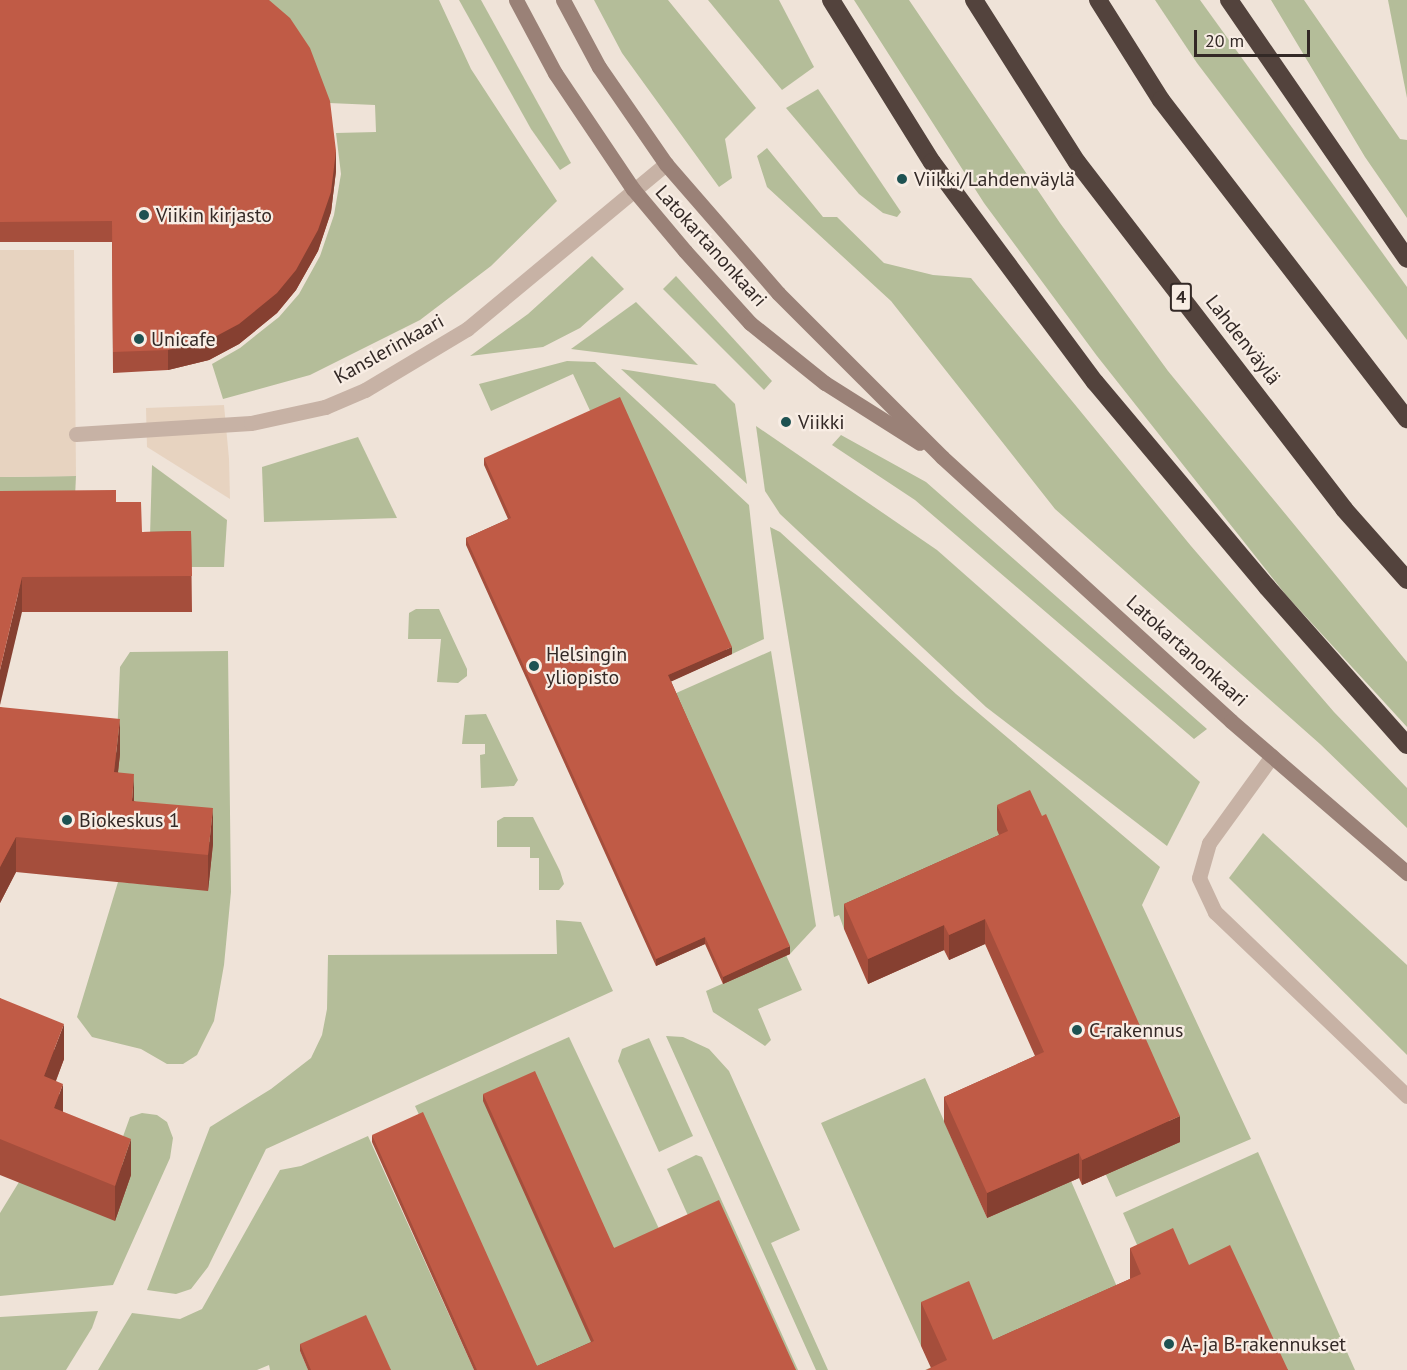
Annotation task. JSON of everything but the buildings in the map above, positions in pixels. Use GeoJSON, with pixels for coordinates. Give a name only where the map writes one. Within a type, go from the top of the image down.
{"type":"FeatureCollection","features":[{"type":"Feature","properties":{"kind":"highway"},"geometry":{"type":"LineString","coordinates":[[831,0],[932,162],[1095,382],[1267,587],[1407,745]]}},
{"type":"Feature","properties":{"kind":"highway","name":"Lahdenväylä"},"geometry":{"type":"LineString","coordinates":[[974,0],[1077,162],[1344,509],[1407,580]]}},
{"type":"Feature","properties":{"kind":"highway"},"geometry":{"type":"LineString","coordinates":[[1098,0],[1161,100],[1407,419]]}},
{"type":"Feature","properties":{"kind":"highway"},"geometry":{"type":"LineString","coordinates":[[1229,0],[1407,259]]}},
{"type":"Feature","properties":{"kind":"street","name":"Latokartanonkaari"},"geometry":{"type":"LineString","coordinates":[[516,0],[555,73],[633,189],[750,323],[825,383],[942,457]]}},
{"type":"Feature","properties":{"kind":"street","name":"Latokartanonkaari"},"geometry":{"type":"LineString","coordinates":[[563,0],[599,67],[666,164],[778,293],[942,457],[1272,756],[1407,873]]}},
{"type":"Feature","properties":{"kind":"street","name":"Kanslerinkaari"},"geometry":{"type":"LineString","coordinates":[[76,434],[250,423],[325,407],[365,390],[467,329],[633,189],[666,164]]}},
{"type":"Feature","properties":{"kind":"street"},"geometry":{"type":"LineString","coordinates":[[1272,756],[1209,843],[1199,878],[1215,912],[1407,1096]]}},
{"type":"Feature","properties":{"kind":"green space"},"geometry":{"type":"Polygon","coordinates":[[[247,0],[439,0],[471,69],[557,201],[491,266],[420,320],[310,375],[223,399],[212,364],[240,348],[279,317],[299,294],[320,256],[334,215],[341,174],[336,133],[376,132],[375,105],[329,103],[247,0]]]}},
{"type":"Feature","properties":{"kind":"green space"},"geometry":{"type":"Polygon","coordinates":[[[459,0],[481,0],[571,163],[560,170],[531,129],[459,0]]]}},
{"type":"Feature","properties":{"kind":"green space"},"geometry":{"type":"Polygon","coordinates":[[[594,0],[668,0],[756,108],[725,139],[732,178],[719,187],[622,53],[594,0]]]}},
{"type":"Feature","properties":{"kind":"green space"},"geometry":{"type":"Polygon","coordinates":[[[708,0],[779,0],[814,67],[782,90],[708,0]]]}},
{"type":"Feature","properties":{"kind":"green space"},"geometry":{"type":"Polygon","coordinates":[[[854,0],[909,0],[1060,223],[1168,371],[1407,662],[1407,727],[1286,595],[1097,356],[984,203],[854,0]]]}},
{"type":"Feature","properties":{"kind":"green space"},"geometry":{"type":"Polygon","coordinates":[[[1155,0],[1200,0],[1407,287],[1407,340],[1197,63],[1155,0]]]}},
{"type":"Feature","properties":{"kind":"green space"},"geometry":{"type":"Polygon","coordinates":[[[1271,0],[1304,0],[1400,139],[1407,140],[1407,218],[1365,157],[1271,0]]]}},
{"type":"Feature","properties":{"kind":"green space"},"geometry":{"type":"Polygon","coordinates":[[[1388,0],[1407,0],[1407,98],[1388,0]]]}},
{"type":"Feature","properties":{"kind":"green space"},"geometry":{"type":"Polygon","coordinates":[[[818,89],[901,212],[897,217],[883,213],[859,194],[786,108],[818,89]]]}},
{"type":"Feature","properties":{"kind":"green space"},"geometry":{"type":"Polygon","coordinates":[[[767,148],[823,217],[837,217],[884,263],[933,275],[971,278],[1191,546],[1334,712],[1407,788],[1407,828],[1320,744],[1055,509],[891,301],[767,187],[757,156],[767,148]]]}},
{"type":"Feature","properties":{"kind":"green space"},"geometry":{"type":"Polygon","coordinates":[[[592,256],[624,289],[580,328],[543,347],[470,356],[528,314],[592,256]]]}},
{"type":"Feature","properties":{"kind":"green space"},"geometry":{"type":"Polygon","coordinates":[[[676,276],[772,381],[764,390],[663,289],[676,276]]]}},
{"type":"Feature","properties":{"kind":"green space"},"geometry":{"type":"Polygon","coordinates":[[[636,302],[698,365],[571,349],[636,302]]]}},
{"type":"Feature","properties":{"kind":"green space"},"geometry":{"type":"Polygon","coordinates":[[[567,361],[595,362],[749,505],[764,639],[732,654],[593,417],[573,374],[491,411],[479,384],[567,361]]]}},
{"type":"Feature","properties":{"kind":"green space"},"geometry":{"type":"Polygon","coordinates":[[[621,369],[715,384],[735,404],[747,484],[621,369]]]}},
{"type":"Feature","properties":{"kind":"green space"},"geometry":{"type":"Polygon","coordinates":[[[756,426],[937,550],[1200,782],[1167,846],[986,707],[780,514],[765,491],[756,426]]]}},
{"type":"Feature","properties":{"kind":"green space"},"geometry":{"type":"Polygon","coordinates":[[[841,435],[926,482],[1207,729],[1194,739],[915,500],[832,445],[841,435]]]}},
{"type":"Feature","properties":{"kind":"green space"},"geometry":{"type":"Polygon","coordinates":[[[358,437],[397,518],[264,522],[262,467],[358,437]]]}},
{"type":"Feature","properties":{"kind":"green space"},"geometry":{"type":"Polygon","coordinates":[[[152,465],[227,520],[224,567],[191,567],[150,537],[152,465]]]}},
{"type":"Feature","properties":{"kind":"green space"},"geometry":{"type":"Polygon","coordinates":[[[76,476],[75,497],[0,497],[0,477],[76,476]]]}},
{"type":"Feature","properties":{"kind":"green space"},"geometry":{"type":"Polygon","coordinates":[[[770,527],[780,532],[956,694],[1160,867],[1142,905],[1251,1139],[1116,1197],[1106,1175],[1046,839],[844,929],[839,915],[834,917],[770,527]]]}},
{"type":"Feature","properties":{"kind":"green space"},"geometry":{"type":"Polygon","coordinates":[[[416,609],[439,609],[467,669],[467,676],[458,683],[437,682],[441,639],[408,639],[409,613],[416,609]]]}},
{"type":"Feature","properties":{"kind":"green space"},"geometry":{"type":"Polygon","coordinates":[[[228,651],[231,892],[224,965],[214,1021],[197,1055],[183,1064],[167,1064],[141,1049],[92,1037],[77,1017],[118,882],[208,890],[213,844],[114,807],[120,667],[130,652],[228,651]]]}},
{"type":"Feature","properties":{"kind":"green space"},"geometry":{"type":"Polygon","coordinates":[[[771,651],[816,926],[790,954],[674,694],[771,651]]]}},
{"type":"Feature","properties":{"kind":"green space"},"geometry":{"type":"Polygon","coordinates":[[[486,714],[518,780],[514,786],[481,788],[480,755],[485,754],[485,744],[462,744],[465,715],[486,714]]]}},
{"type":"Feature","properties":{"kind":"green space"},"geometry":{"type":"Polygon","coordinates":[[[504,817],[533,817],[560,871],[564,884],[559,890],[539,890],[539,858],[530,858],[530,847],[497,847],[497,821],[504,817]]]}},
{"type":"Feature","properties":{"kind":"green space"},"geometry":{"type":"Polygon","coordinates":[[[1263,833],[1407,965],[1407,1055],[1229,878],[1263,833]]]}},
{"type":"Feature","properties":{"kind":"green space"},"geometry":{"type":"Polygon","coordinates":[[[556,920],[581,922],[613,991],[266,1149],[208,1267],[191,1289],[176,1294],[147,1290],[210,1127],[271,1089],[311,1058],[322,1035],[327,1009],[328,955],[557,954],[556,920]]]}},
{"type":"Feature","properties":{"kind":"green space"},"geometry":{"type":"Polygon","coordinates":[[[786,955],[802,990],[758,1009],[771,1040],[765,1046],[713,1012],[706,991],[786,955]]]}},
{"type":"Feature","properties":{"kind":"green space"},"geometry":{"type":"Polygon","coordinates":[[[666,1036],[683,1037],[709,1049],[729,1071],[800,1230],[771,1243],[828,1370],[816,1370],[666,1036]]]}},
{"type":"Feature","properties":{"kind":"green space"},"geometry":{"type":"Polygon","coordinates":[[[569,1037],[661,1233],[594,1348],[536,1370],[415,1106],[569,1037]]]}},
{"type":"Feature","properties":{"kind":"green space"},"geometry":{"type":"Polygon","coordinates":[[[649,1038],[693,1136],[659,1152],[618,1061],[622,1049],[649,1038]]]}},
{"type":"Feature","properties":{"kind":"green space"},"geometry":{"type":"Polygon","coordinates":[[[925,1078],[987,1218],[1071,1181],[1128,1312],[999,1370],[925,1370],[978,1346],[968,1325],[921,1346],[821,1123],[925,1078]]]}},
{"type":"Feature","properties":{"kind":"green space"},"geometry":{"type":"Polygon","coordinates":[[[142,1113],[157,1115],[167,1122],[173,1138],[170,1158],[113,1285],[0,1296],[0,1213],[19,1182],[112,1167],[130,1117],[142,1113]]]}},
{"type":"Feature","properties":{"kind":"green space"},"geometry":{"type":"Polygon","coordinates":[[[368,1136],[474,1370],[388,1370],[300,1351],[308,1370],[270,1370],[269,1365],[257,1370],[98,1370],[132,1313],[180,1319],[202,1309],[280,1170],[301,1166],[368,1136]]]}},
{"type":"Feature","properties":{"kind":"green space"},"geometry":{"type":"Polygon","coordinates":[[[1258,1152],[1355,1370],[1268,1370],[1153,1281],[1123,1213],[1258,1152]]]}},
{"type":"Feature","properties":{"kind":"green space"},"geometry":{"type":"Polygon","coordinates":[[[696,1155],[702,1157],[798,1370],[792,1370],[690,1220],[667,1169],[696,1155]]]}},
{"type":"Feature","properties":{"kind":"green space"},"geometry":{"type":"Polygon","coordinates":[[[98,1311],[92,1328],[66,1370],[0,1370],[0,1317],[98,1311]]]}},
{"type":"Feature","properties":{"kind":"shaded area"},"geometry":{"type":"Polygon","coordinates":[[[0,250],[74,250],[76,476],[0,477],[0,250]]]}},
{"type":"Feature","properties":{"kind":"shaded area"},"geometry":{"type":"Polygon","coordinates":[[[224,405],[230,499],[147,447],[146,408],[224,405]]]}},
{"type":"Feature","properties":{"kind":"place","name":"Viikki/Lahdenväylä"},"geometry":{"type":"Point","coordinates":[902,179]}},
{"type":"Feature","properties":{"kind":"place","name":"Viikin kirjasto"},"geometry":{"type":"Point","coordinates":[144,215]}},
{"type":"Feature","properties":{"kind":"place","name":"Unicafe"},"geometry":{"type":"Point","coordinates":[139,339]}},
{"type":"Feature","properties":{"kind":"place","name":"Viikki"},"geometry":{"type":"Point","coordinates":[786,422]}},
{"type":"Feature","properties":{"kind":"place","name":"Helsingin yliopisto"},"geometry":{"type":"Point","coordinates":[534,666]}},
{"type":"Feature","properties":{"kind":"place","name":"Biokeskus 1"},"geometry":{"type":"Point","coordinates":[67,820]}},
{"type":"Feature","properties":{"kind":"place","name":"C-rakennus"},"geometry":{"type":"Point","coordinates":[1077,1030]}},
{"type":"Feature","properties":{"kind":"place","name":"A- ja B-rakennukset"},"geometry":{"type":"Point","coordinates":[1169,1344]}}]}
